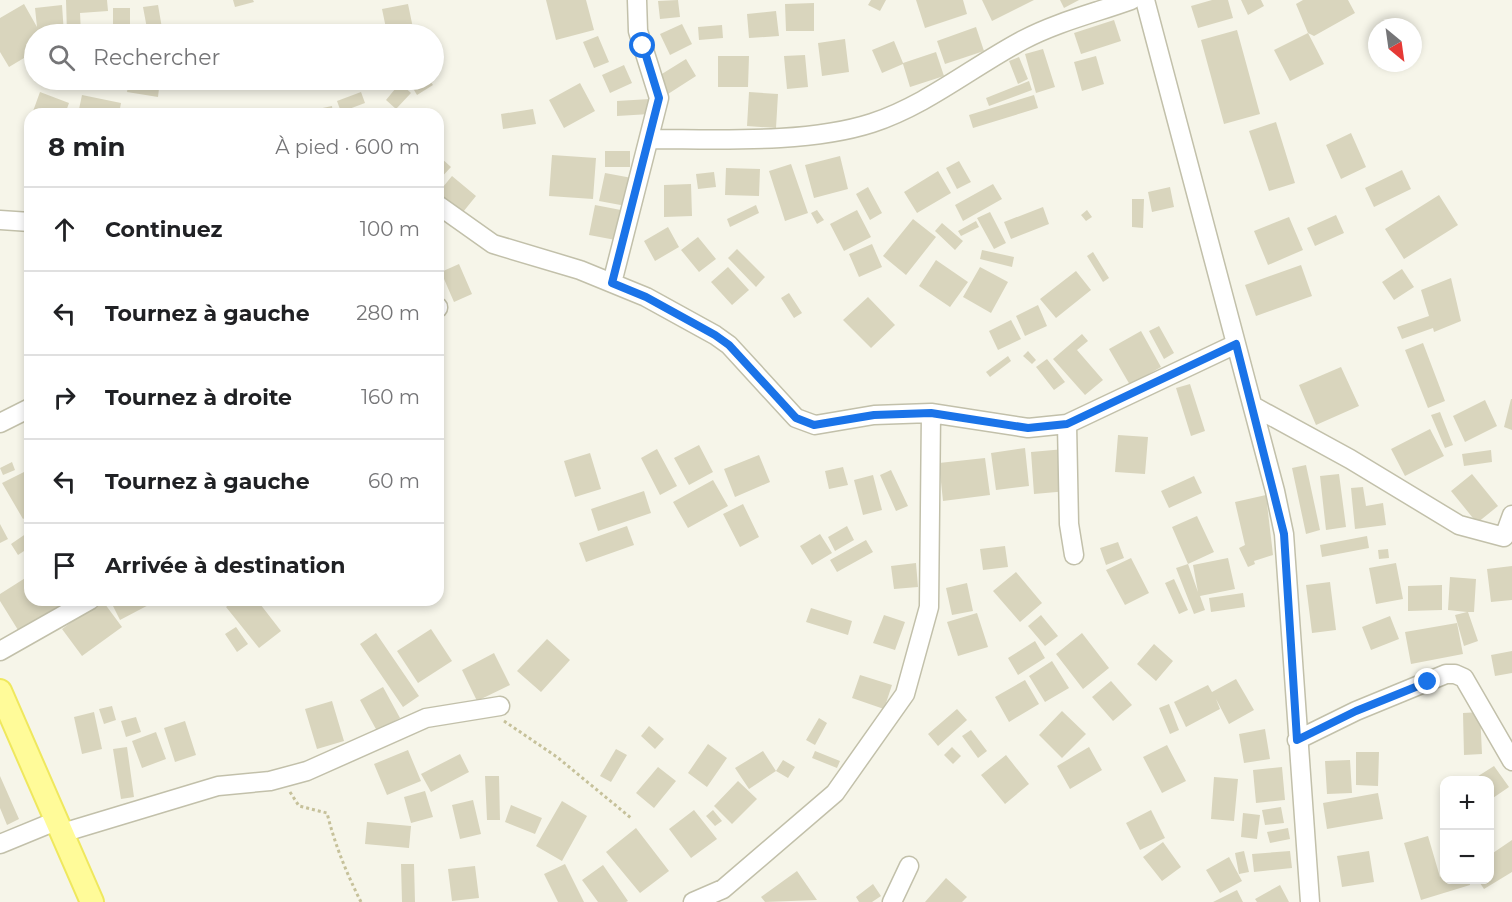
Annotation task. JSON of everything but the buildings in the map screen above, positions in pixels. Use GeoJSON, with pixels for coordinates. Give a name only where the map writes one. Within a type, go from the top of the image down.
{"type":"FeatureCollection","features":[{"type":"Feature","properties":{"kind":"main road"},"geometry":{"type":"LineString","coordinates":[[0,691],[92,902]]}},
{"type":"Feature","properties":{"kind":"street"},"geometry":{"type":"LineString","coordinates":[[612,283],[659,98],[638,31],[637,0]]}},
{"type":"Feature","properties":{"kind":"street"},"geometry":{"type":"LineString","coordinates":[[649,139],[756,140],[843,130],[871,123],[913,107],[1026,38],[1131,0]]}},
{"type":"Feature","properties":{"kind":"street"},"geometry":{"type":"LineString","coordinates":[[1145,0],[1253,406],[1284,534],[1310,902]]}},
{"type":"Feature","properties":{"kind":"street"},"geometry":{"type":"LineString","coordinates":[[444,209],[493,244],[574,267],[646,297],[722,340],[796,418],[814,425],[874,415],[931,413],[1028,428],[1067,424],[1236,344]]}},
{"type":"Feature","properties":{"kind":"street"},"geometry":{"type":"LineString","coordinates":[[0,220],[24,222]]}},
{"type":"Feature","properties":{"kind":"street"},"geometry":{"type":"LineString","coordinates":[[1253,406],[1350,459],[1460,525],[1508,539],[1512,516]]}},
{"type":"Feature","properties":{"kind":"street"},"geometry":{"type":"LineString","coordinates":[[0,423],[24,411]]}},
{"type":"Feature","properties":{"kind":"street"},"geometry":{"type":"LineString","coordinates":[[693,902],[723,889],[835,793],[905,694],[929,607],[931,413]]}},
{"type":"Feature","properties":{"kind":"street"},"geometry":{"type":"LineString","coordinates":[[1067,424],[1069,524],[1074,555]]}},
{"type":"Feature","properties":{"kind":"street"},"geometry":{"type":"LineString","coordinates":[[0,651],[79,606]]}},
{"type":"Feature","properties":{"kind":"street"},"geometry":{"type":"LineString","coordinates":[[1297,740],[1356,711],[1446,674],[1455,674],[1464,678],[1512,761]]}},
{"type":"Feature","properties":{"kind":"street"},"geometry":{"type":"LineString","coordinates":[[0,844],[218,786],[276,779],[307,771],[426,718],[500,706]]}},
{"type":"Feature","properties":{"kind":"street"},"geometry":{"type":"LineString","coordinates":[[892,902],[909,866]]}},
{"type":"Feature","properties":{"kind":"path"},"geometry":{"type":"LineString","coordinates":[[480,708],[557,757],[631,818]]}},
{"type":"Feature","properties":{"kind":"path"},"geometry":{"type":"LineString","coordinates":[[276,779],[293,794],[299,806],[327,813],[337,854],[345,863],[361,902]]}},
{"type":"Feature","properties":{"kind":"route"},"geometry":{"type":"LineString","coordinates":[[643,46],[659,98],[612,283],[646,297],[715,335],[729,345],[796,418],[814,425],[874,415],[931,413],[1028,428],[1067,424],[1236,344],[1275,491],[1284,534],[1297,740],[1356,711],[1428,682]]}}]}
